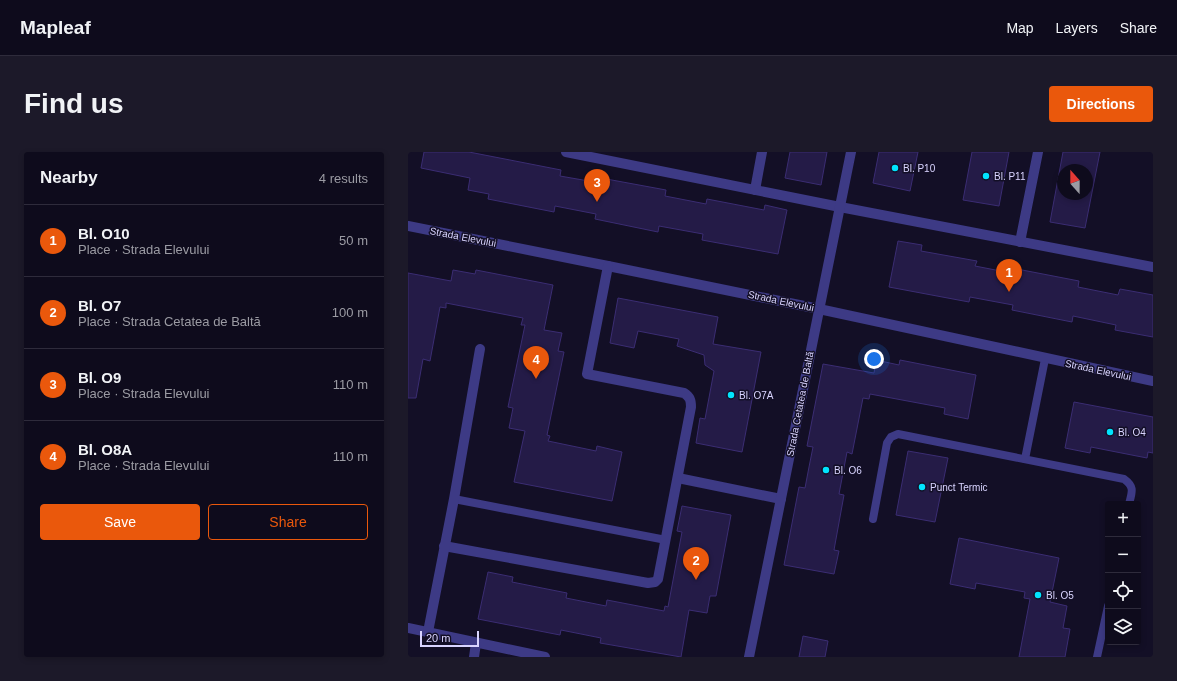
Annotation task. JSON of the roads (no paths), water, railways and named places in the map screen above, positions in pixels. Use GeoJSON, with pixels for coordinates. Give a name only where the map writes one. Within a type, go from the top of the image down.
{"type":"FeatureCollection","features":[{"type":"Feature","properties":{"kind":"street"},"geometry":{"type":"LineString","coordinates":[[566,152],[840,207],[1153,267]]}},
{"type":"Feature","properties":{"kind":"street"},"geometry":{"type":"LineString","coordinates":[[755,190],[762,152]]}},
{"type":"Feature","properties":{"kind":"street","name":"Strada Cetatea de Baltă"},"geometry":{"type":"LineString","coordinates":[[749,657],[851,152]]}},
{"type":"Feature","properties":{"kind":"street"},"geometry":{"type":"LineString","coordinates":[[1020,242],[1038,152]]}},
{"type":"Feature","properties":{"kind":"street","name":"Strada Elevului"},"geometry":{"type":"LineString","coordinates":[[408,226],[819,309],[1153,382]]}},
{"type":"Feature","properties":{"kind":"street"},"geometry":{"type":"LineString","coordinates":[[444,546],[648,583],[655,582],[658,579],[678,478],[691,401],[684,393],[587,374],[608,266]]}},
{"type":"Feature","properties":{"kind":"street"},"geometry":{"type":"LineString","coordinates":[[428,632],[454,499],[480,349]]}},
{"type":"Feature","properties":{"kind":"street"},"geometry":{"type":"LineString","coordinates":[[678,478],[781,499]]}},
{"type":"Feature","properties":{"kind":"street"},"geometry":{"type":"LineString","coordinates":[[408,628],[545,657]]}},
{"type":"Feature","properties":{"kind":"street"},"geometry":{"type":"LineString","coordinates":[[474,657],[476,643]]}},
{"type":"Feature","properties":{"kind":"lane"},"geometry":{"type":"LineString","coordinates":[[1025,459],[1044,359]]}},
{"type":"Feature","properties":{"kind":"lane"},"geometry":{"type":"LineString","coordinates":[[873,519],[887,443],[891,436],[898,434],[1124,479],[1130,484],[1132,490],[1130,501]]}},
{"type":"Feature","properties":{"kind":"lane"},"geometry":{"type":"LineString","coordinates":[[454,499],[666,540]]}},
{"type":"Feature","properties":{"kind":"lane"},"geometry":{"type":"LineString","coordinates":[[1098,657],[1107,609]]}},
{"type":"Feature","properties":{"kind":"place","name":"Bl. P10"},"geometry":{"type":"Point","coordinates":[895,168]}},
{"type":"Feature","properties":{"kind":"place","name":"Bl. P11"},"geometry":{"type":"Point","coordinates":[986,176]}},
{"type":"Feature","properties":{"kind":"place","name":"Bl. O9"},"geometry":{"type":"Point","coordinates":[597,202]}},
{"type":"Feature","properties":{"kind":"place","name":"Bl. O10"},"geometry":{"type":"Point","coordinates":[1009,292]}},
{"type":"Feature","properties":{"kind":"place","name":"Bl. O8A"},"geometry":{"type":"Point","coordinates":[536,379]}},
{"type":"Feature","properties":{"kind":"place","name":"Bl. O7A"},"geometry":{"type":"Point","coordinates":[731,395]}},
{"type":"Feature","properties":{"kind":"place","name":"Bl. O4"},"geometry":{"type":"Point","coordinates":[1110,432]}},
{"type":"Feature","properties":{"kind":"place","name":"Bl. O6"},"geometry":{"type":"Point","coordinates":[826,470]}},
{"type":"Feature","properties":{"kind":"place","name":"Punct Termic"},"geometry":{"type":"Point","coordinates":[922,487]}},
{"type":"Feature","properties":{"kind":"place","name":"Bl. O7"},"geometry":{"type":"Point","coordinates":[696,580]}},
{"type":"Feature","properties":{"kind":"place","name":"Bl. O5"},"geometry":{"type":"Point","coordinates":[1038,595]}}]}
